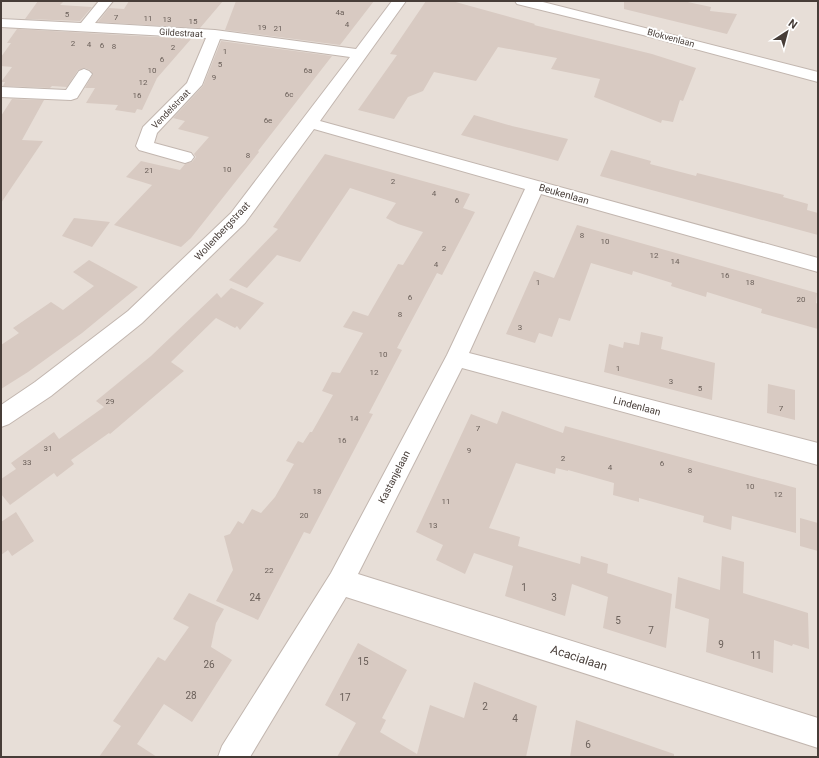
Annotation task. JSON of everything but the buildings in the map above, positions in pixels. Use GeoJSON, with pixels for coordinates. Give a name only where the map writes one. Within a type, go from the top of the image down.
{"type":"FeatureCollection","features":[{"type":"Feature","properties":{"kind":"street"},"geometry":{"type":"LineString","coordinates":[[85,27],[106,1]]}},
{"type":"Feature","properties":{"kind":"street","name":"Wollenbergstraat"},"geometry":{"type":"LineString","coordinates":[[1,417],[44,389],[136,317],[238,218],[310,124],[399,1]]}},
{"type":"Feature","properties":{"kind":"street","name":"Blokvenlaan"},"geometry":{"type":"LineString","coordinates":[[522,1],[648,32],[818,77]]}},
{"type":"Feature","properties":{"kind":"street","name":"Gildestraat"},"geometry":{"type":"LineString","coordinates":[[1,23],[215,34],[361,54]]}},
{"type":"Feature","properties":{"kind":"street","name":"Vendelstraat"},"geometry":{"type":"LineString","coordinates":[[184,157],[145,146],[149,131],[194,85],[215,34]]}},
{"type":"Feature","properties":{"kind":"street"},"geometry":{"type":"LineString","coordinates":[[1,92],[71,95],[84,74]]}},
{"type":"Feature","properties":{"kind":"street","name":"Beukenlaan"},"geometry":{"type":"LineString","coordinates":[[310,124],[818,265]]}},
{"type":"Feature","properties":{"kind":"street","name":"Kastanjelaan"},"geometry":{"type":"LineString","coordinates":[[233,757],[340,582],[456,358],[535,186]]}},
{"type":"Feature","properties":{"kind":"street","name":"Lindenlaan"},"geometry":{"type":"LineString","coordinates":[[456,358],[818,454]]}},
{"type":"Feature","properties":{"kind":"street","name":"Acacialaan"},"geometry":{"type":"LineString","coordinates":[[340,582],[818,733]]}},
{"type":"Feature","properties":{"kind":"shaded area"},"geometry":{"type":"Polygon","coordinates":[[[1,1],[818,1],[818,757],[1,757],[1,1]]]}}]}
